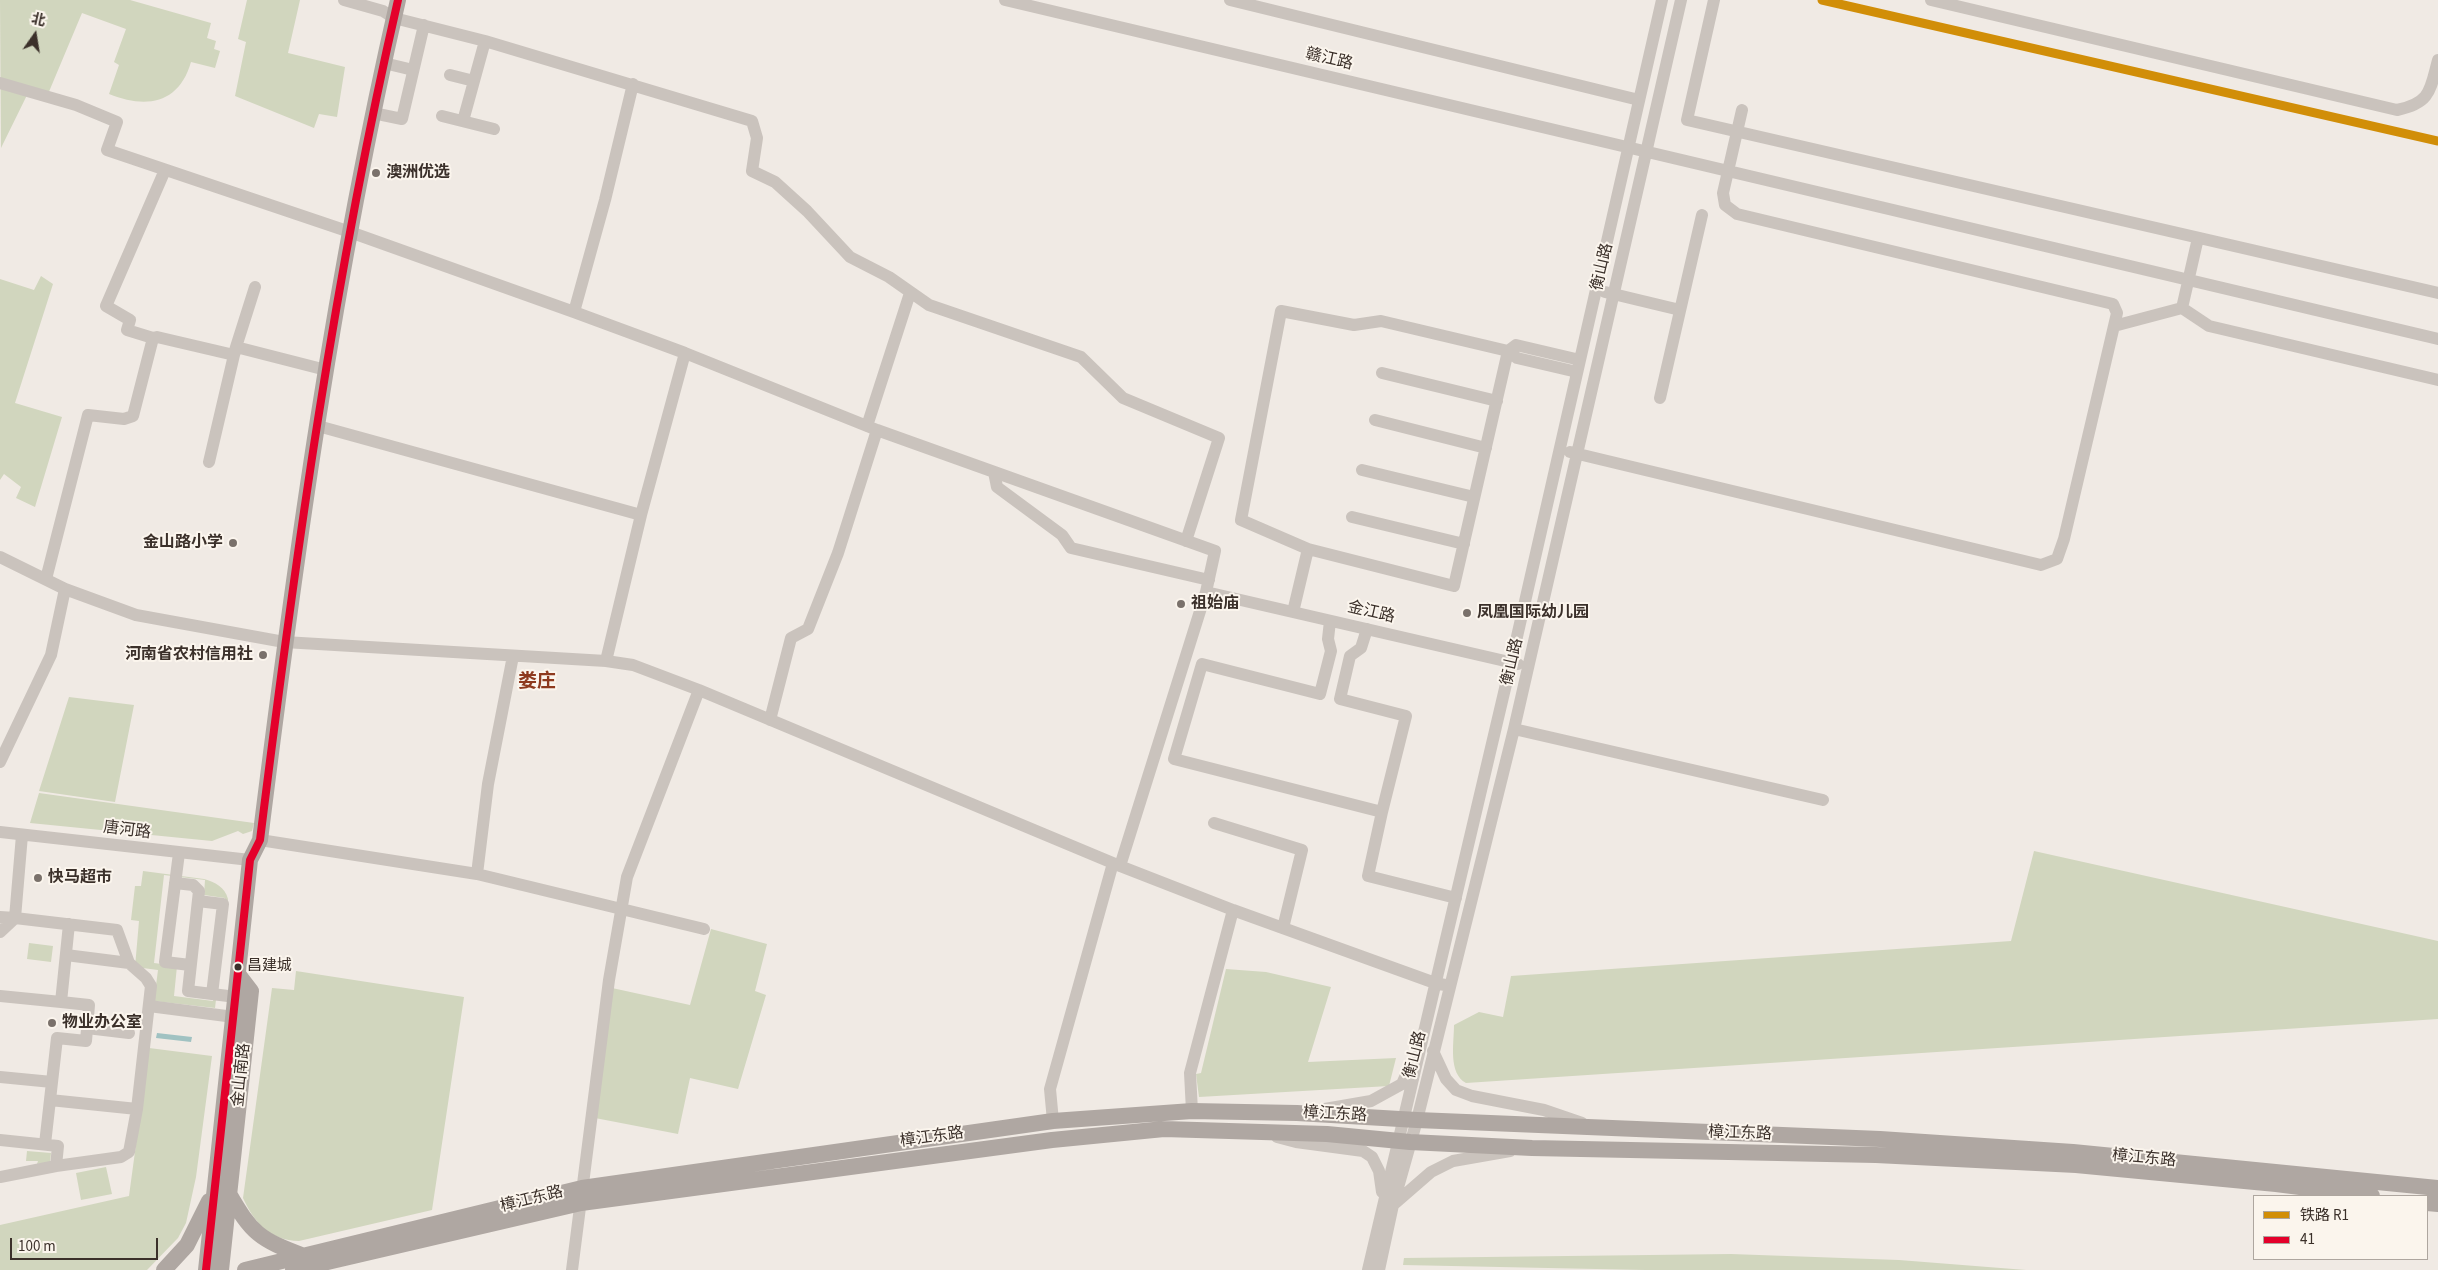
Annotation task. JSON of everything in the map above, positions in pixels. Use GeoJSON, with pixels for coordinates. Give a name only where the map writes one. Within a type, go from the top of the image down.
{"type":"FeatureCollection","features":[{"type":"Feature","properties":{"kind":"main road","name":"金山南路"},"geometry":{"type":"LineString","coordinates":[[221,1270],[221,1191],[234,1017],[250,860],[260,840],[284,642],[326,370],[373,113],[398,0]]}},
{"type":"Feature","properties":{"kind":"main road","name":"金山南路"},"geometry":{"type":"LineString","coordinates":[[206,1270],[221,1191],[251,990],[238,974]]}},
{"type":"Feature","properties":{"kind":"main road","name":"樟江东路"},"geometry":{"type":"LineString","coordinates":[[245,1270],[581,1196],[1053,1121],[1192,1111],[1297,1113],[1410,1120],[1880,1139],[2073,1152],[2438,1188]]}},
{"type":"Feature","properties":{"kind":"main road","name":"樟江东路"},"geometry":{"type":"LineString","coordinates":[[293,1270],[581,1196],[1052,1140],[1164,1129],[1327,1134],[1404,1142],[1532,1148],[1876,1155],[2076,1165],[2276,1184],[2364,1195]]}},
{"type":"Feature","properties":{"kind":"main road"},"geometry":{"type":"LineString","coordinates":[[164,1270],[187,1245],[221,1191],[256,1234],[274,1244],[304,1256]]}},
{"type":"Feature","properties":{"kind":"street"},"geometry":{"type":"LineString","coordinates":[[344,0],[383,11],[394,18],[484,41],[752,121],[757,138],[752,171],[775,182],[807,211],[850,257],[889,277],[928,305],[1080,357],[1123,398],[1219,438],[1186,541]]}},
{"type":"Feature","properties":{"kind":"street","name":"赣江路"},"geometry":{"type":"LineString","coordinates":[[1005,0],[2438,339]]}},
{"type":"Feature","properties":{"kind":"street"},"geometry":{"type":"LineString","coordinates":[[1230,0],[1639,100]]}},
{"type":"Feature","properties":{"kind":"street","name":"衡山路"},"geometry":{"type":"LineString","coordinates":[[1410,1120],[1420,1046],[1456,898],[1662,0]]}},
{"type":"Feature","properties":{"kind":"street","name":"衡山路"},"geometry":{"type":"LineString","coordinates":[[1368,1270],[1410,1120],[1434,1051],[1514,729],[1681,0]]}},
{"type":"Feature","properties":{"kind":"street"},"geometry":{"type":"LineString","coordinates":[[1714,0],[1688,120],[2438,293]]}},
{"type":"Feature","properties":{"kind":"street"},"geometry":{"type":"LineString","coordinates":[[1931,0],[2397,110],[2416,107],[2430,92],[2438,60]]}},
{"type":"Feature","properties":{"kind":"street"},"geometry":{"type":"LineString","coordinates":[[373,113],[402,119],[424,25]]}},
{"type":"Feature","properties":{"kind":"street"},"geometry":{"type":"LineString","coordinates":[[463,121],[484,41]]}},
{"type":"Feature","properties":{"kind":"street"},"geometry":{"type":"LineString","coordinates":[[384,63],[413,70]]}},
{"type":"Feature","properties":{"kind":"street"},"geometry":{"type":"LineString","coordinates":[[450,75],[474,81]]}},
{"type":"Feature","properties":{"kind":"street"},"geometry":{"type":"LineString","coordinates":[[0,83],[76,104],[118,122],[107,150],[350,232],[574,312],[685,353],[872,428],[1215,551],[1207,586],[1117,865],[1050,1089],[1053,1121]]}},
{"type":"Feature","properties":{"kind":"street"},"geometry":{"type":"LineString","coordinates":[[574,312],[605,200],[632,84]]}},
{"type":"Feature","properties":{"kind":"street"},"geometry":{"type":"LineString","coordinates":[[1559,449],[2041,565],[2057,560],[2064,539],[2117,313],[2113,304],[1737,214],[1725,205],[1723,193],[1742,110]]}},
{"type":"Feature","properties":{"kind":"street"},"geometry":{"type":"LineString","coordinates":[[442,116],[494,129]]}},
{"type":"Feature","properties":{"kind":"street"},"geometry":{"type":"LineString","coordinates":[[165,170],[106,306],[130,320],[127,330],[153,338],[235,351],[326,370]]}},
{"type":"Feature","properties":{"kind":"street"},"geometry":{"type":"LineString","coordinates":[[1660,398],[1702,215]]}},
{"type":"Feature","properties":{"kind":"street"},"geometry":{"type":"LineString","coordinates":[[2182,308],[2198,238]]}},
{"type":"Feature","properties":{"kind":"street"},"geometry":{"type":"LineString","coordinates":[[209,462],[235,351],[255,287]]}},
{"type":"Feature","properties":{"kind":"street"},"geometry":{"type":"LineString","coordinates":[[1595,290],[1680,310]]}},
{"type":"Feature","properties":{"kind":"street"},"geometry":{"type":"LineString","coordinates":[[770,720],[791,638],[808,629],[838,553],[910,293]]}},
{"type":"Feature","properties":{"kind":"street"},"geometry":{"type":"LineString","coordinates":[[2114,326],[2182,308],[2209,326],[2438,380]]}},
{"type":"Feature","properties":{"kind":"street"},"geometry":{"type":"LineString","coordinates":[[1508,351],[1454,586],[1308,549],[1241,520],[1281,310],[1354,325],[1381,321],[1508,351],[1517,358],[1578,366]]}},
{"type":"Feature","properties":{"kind":"street"},"geometry":{"type":"LineString","coordinates":[[46,579],[88,416],[124,419],[133,416],[153,338]]}},
{"type":"Feature","properties":{"kind":"street"},"geometry":{"type":"LineString","coordinates":[[606,660],[641,515],[685,353]]}},
{"type":"Feature","properties":{"kind":"street"},"geometry":{"type":"LineString","coordinates":[[1382,373],[1497,401]]}},
{"type":"Feature","properties":{"kind":"street"},"geometry":{"type":"LineString","coordinates":[[1375,420],[1486,448]]}},
{"type":"Feature","properties":{"kind":"street"},"geometry":{"type":"LineString","coordinates":[[318,426],[641,515]]}},
{"type":"Feature","properties":{"kind":"street"},"geometry":{"type":"LineString","coordinates":[[1362,470],[1474,497]]}},
{"type":"Feature","properties":{"kind":"street","name":"金江路"},"geometry":{"type":"LineString","coordinates":[[994,472],[997,487],[1062,535],[1071,548],[1293,612],[1528,667]]}},
{"type":"Feature","properties":{"kind":"street"},"geometry":{"type":"LineString","coordinates":[[1352,517],[1464,544]]}},
{"type":"Feature","properties":{"kind":"street"},"geometry":{"type":"LineString","coordinates":[[1293,612],[1308,549]]}},
{"type":"Feature","properties":{"kind":"street"},"geometry":{"type":"LineString","coordinates":[[0,557],[65,589],[136,615],[284,642],[606,660],[633,666],[699,690],[1117,865],[1233,910],[1435,983],[1450,986]]}},
{"type":"Feature","properties":{"kind":"street"},"geometry":{"type":"LineString","coordinates":[[0,762],[51,655],[65,589]]}},
{"type":"Feature","properties":{"kind":"street"},"geometry":{"type":"LineString","coordinates":[[1320,694],[1331,651],[1328,639],[1330,621]]}},
{"type":"Feature","properties":{"kind":"street"},"geometry":{"type":"LineString","coordinates":[[1340,699],[1350,656],[1361,648],[1367,629]]}},
{"type":"Feature","properties":{"kind":"street"},"geometry":{"type":"LineString","coordinates":[[477,874],[488,784],[513,656]]}},
{"type":"Feature","properties":{"kind":"street"},"geometry":{"type":"LineString","coordinates":[[1382,812],[1174,759],[1202,664],[1406,716],[1368,876],[1456,898]]}},
{"type":"Feature","properties":{"kind":"street"},"geometry":{"type":"LineString","coordinates":[[572,1270],[620,908],[627,877],[699,690]]}},
{"type":"Feature","properties":{"kind":"street"},"geometry":{"type":"LineString","coordinates":[[1514,729],[1823,800]]}},
{"type":"Feature","properties":{"kind":"street"},"geometry":{"type":"LineString","coordinates":[[1214,823],[1302,850],[1283,928]]}},
{"type":"Feature","properties":{"kind":"street","name":"唐河路"},"geometry":{"type":"LineString","coordinates":[[0,832],[250,860]]}},
{"type":"Feature","properties":{"kind":"street"},"geometry":{"type":"LineString","coordinates":[[10,874],[18,835]]}},
{"type":"Feature","properties":{"kind":"street"},"geometry":{"type":"LineString","coordinates":[[0,932],[15,918],[18,835]]}},
{"type":"Feature","properties":{"kind":"street"},"geometry":{"type":"LineString","coordinates":[[260,840],[477,874],[704,929]]}},
{"type":"Feature","properties":{"kind":"street"},"geometry":{"type":"LineString","coordinates":[[179,853],[165,962],[190,965]]}},
{"type":"Feature","properties":{"kind":"street"},"geometry":{"type":"LineString","coordinates":[[175,883],[197,887],[198,901],[188,991],[236,997]]}},
{"type":"Feature","properties":{"kind":"street"},"geometry":{"type":"LineString","coordinates":[[198,901],[222,904],[212,994]]}},
{"type":"Feature","properties":{"kind":"street"},"geometry":{"type":"LineString","coordinates":[[1192,1111],[1190,1073],[1233,910]]}},
{"type":"Feature","properties":{"kind":"street"},"geometry":{"type":"LineString","coordinates":[[0,917],[117,930],[129,963],[146,978],[151,986],[137,1109],[129,1152],[122,1157],[56,1166],[0,1177]]}},
{"type":"Feature","properties":{"kind":"street"},"geometry":{"type":"LineString","coordinates":[[61,1002],[69,924]]}},
{"type":"Feature","properties":{"kind":"street"},"geometry":{"type":"LineString","coordinates":[[66,956],[129,963]]}},
{"type":"Feature","properties":{"kind":"street"},"geometry":{"type":"LineString","coordinates":[[0,996],[89,1005],[86,1041],[57,1038],[45,1144]]}},
{"type":"Feature","properties":{"kind":"street"},"geometry":{"type":"LineString","coordinates":[[149,1006],[234,1017]]}},
{"type":"Feature","properties":{"kind":"street"},"geometry":{"type":"LineString","coordinates":[[87,1028],[128,1032]]}},
{"type":"Feature","properties":{"kind":"street"},"geometry":{"type":"LineString","coordinates":[[1297,1113],[1371,1101],[1393,1091],[1402,1084],[1420,1046]]}},
{"type":"Feature","properties":{"kind":"street"},"geometry":{"type":"LineString","coordinates":[[1434,1051],[1446,1079],[1456,1090],[1472,1096],[1544,1110],[1594,1128]]}},
{"type":"Feature","properties":{"kind":"street"},"geometry":{"type":"LineString","coordinates":[[0,1077],[52,1082]]}},
{"type":"Feature","properties":{"kind":"street"},"geometry":{"type":"LineString","coordinates":[[50,1100],[137,1109]]}},
{"type":"Feature","properties":{"kind":"street"},"geometry":{"type":"LineString","coordinates":[[1258,1131],[1296,1142],[1362,1150],[1372,1158],[1379,1172],[1388,1202],[1431,1172],[1453,1161],[1532,1148]]}},
{"type":"Feature","properties":{"kind":"street"},"geometry":{"type":"LineString","coordinates":[[0,1140],[58,1146],[56,1166]]}},
{"type":"Feature","properties":{"kind":"street","name":"衡山路"},"geometry":{"type":"LineString","coordinates":[[1379,1270],[1388,1202]]}},
{"type":"Feature","properties":{"kind":"green space"},"geometry":{"type":"Polygon","coordinates":[[[0,0],[130,0],[211,23],[207,38],[216,41],[214,49],[220,51],[215,68],[191,62],[186,76],[170,95],[148,102],[123,99],[109,94],[119,65],[114,62],[126,29],[82,13],[48,94],[30,89],[1,148],[0,0]]]}},
{"type":"Feature","properties":{"kind":"green space"},"geometry":{"type":"Polygon","coordinates":[[[247,0],[300,0],[288,53],[345,67],[337,117],[319,114],[314,128],[235,96],[246,42],[238,39],[247,0]]]}},
{"type":"Feature","properties":{"kind":"green space"},"geometry":{"type":"Polygon","coordinates":[[[41,276],[53,284],[15,403],[62,417],[35,507],[16,498],[21,487],[4,474],[0,480],[0,279],[34,290],[41,276]]]}},
{"type":"Feature","properties":{"kind":"green space"},"geometry":{"type":"Polygon","coordinates":[[[69,697],[134,705],[115,802],[39,791],[69,697]]]}},
{"type":"Feature","properties":{"kind":"green space"},"geometry":{"type":"Polygon","coordinates":[[[39,793],[254,823],[252,831],[243,834],[238,831],[212,841],[30,823],[39,793]]]}},
{"type":"Feature","properties":{"kind":"green space"},"geometry":{"type":"Polygon","coordinates":[[[2034,851],[2438,941],[2438,1019],[1466,1083],[1460,1078],[1454,1065],[1454,1025],[1479,1012],[1503,1017],[1511,976],[2011,941],[2034,851]]]}},
{"type":"Feature","properties":{"kind":"green space"},"geometry":{"type":"Polygon","coordinates":[[[143,871],[204,879],[216,883],[225,891],[228,899],[215,1008],[154,1001],[158,970],[135,967],[139,921],[131,920],[135,886],[141,886],[143,871]],[[164,875],[154,963],[177,966],[174,996],[213,1001],[225,898],[204,895],[205,880],[164,875]]]}},
{"type":"Feature","properties":{"kind":"green space"},"geometry":{"type":"Polygon","coordinates":[[[711,929],[767,944],[755,991],[766,995],[738,1089],[690,1078],[678,1134],[595,1118],[612,988],[690,1005],[711,929]]]}},
{"type":"Feature","properties":{"kind":"green space"},"geometry":{"type":"Polygon","coordinates":[[[29,943],[53,946],[51,962],[27,959],[29,943]]]}},
{"type":"Feature","properties":{"kind":"green space"},"geometry":{"type":"Polygon","coordinates":[[[1226,969],[1266,972],[1331,987],[1308,1062],[1396,1058],[1389,1086],[1199,1097],[1196,1074],[1201,1073],[1226,969]]]}},
{"type":"Feature","properties":{"kind":"green space"},"geometry":{"type":"Polygon","coordinates":[[[296,971],[464,997],[432,1210],[299,1241],[280,1238],[272,1234],[258,1223],[253,1216],[243,1198],[272,988],[294,990],[296,971]]]}},
{"type":"Feature","properties":{"kind":"green space"},"geometry":{"type":"Polygon","coordinates":[[[149,1048],[212,1056],[196,1177],[186,1223],[178,1238],[147,1270],[0,1270],[0,1225],[129,1196],[149,1048]]]}},
{"type":"Feature","properties":{"kind":"green space"},"geometry":{"type":"Polygon","coordinates":[[[27,1151],[51,1153],[50,1162],[37,1164],[38,1161],[26,1161],[27,1151]]]}},
{"type":"Feature","properties":{"kind":"green space"},"geometry":{"type":"Polygon","coordinates":[[[106,1167],[112,1194],[81,1200],[76,1173],[106,1167]]]}},
{"type":"Feature","properties":{"kind":"green space"},"geometry":{"type":"Polygon","coordinates":[[[1731,1254],[1899,1260],[2026,1270],[1645,1270],[1403,1265],[1404,1258],[1731,1254]]]}},
{"type":"Feature","properties":{"kind":"water"},"geometry":{"type":"Polygon","coordinates":[[[157,1033],[192,1037],[191,1042],[156,1038],[157,1033]]]}},
{"type":"Feature","properties":{"kind":"rail line","name":"R1"},"geometry":{"type":"LineString","coordinates":[[1822,0],[2438,141]]}},
{"type":"Feature","properties":{"kind":"transit line","name":"41"},"geometry":{"type":"LineString","coordinates":[[206,1270],[250,860],[260,840],[287,629],[335,313],[375,104],[398,0]]}},
{"type":"Feature","properties":{"kind":"place","name":"澳洲优选"},"geometry":{"type":"Point","coordinates":[376,173]}},
{"type":"Feature","properties":{"kind":"place","name":"金山路小学"},"geometry":{"type":"Point","coordinates":[233,543]}},
{"type":"Feature","properties":{"kind":"place","name":"祖始庙"},"geometry":{"type":"Point","coordinates":[1181,604]}},
{"type":"Feature","properties":{"kind":"place","name":"凤凰国际幼儿园"},"geometry":{"type":"Point","coordinates":[1467,613]}},
{"type":"Feature","properties":{"kind":"place","name":"河南省农村信用社"},"geometry":{"type":"Point","coordinates":[263,655]}},
{"type":"Feature","properties":{"kind":"place","name":"快马超市"},"geometry":{"type":"Point","coordinates":[38,878]}},
{"type":"Feature","properties":{"kind":"place","name":"昌建城"},"geometry":{"type":"Point","coordinates":[238,967]}},
{"type":"Feature","properties":{"kind":"place","name":"物业办公室"},"geometry":{"type":"Point","coordinates":[52,1023]}},
{"type":"Feature","properties":{"kind":"district","name":"娄庄"},"geometry":{"type":"Point","coordinates":[537,683]}}]}
